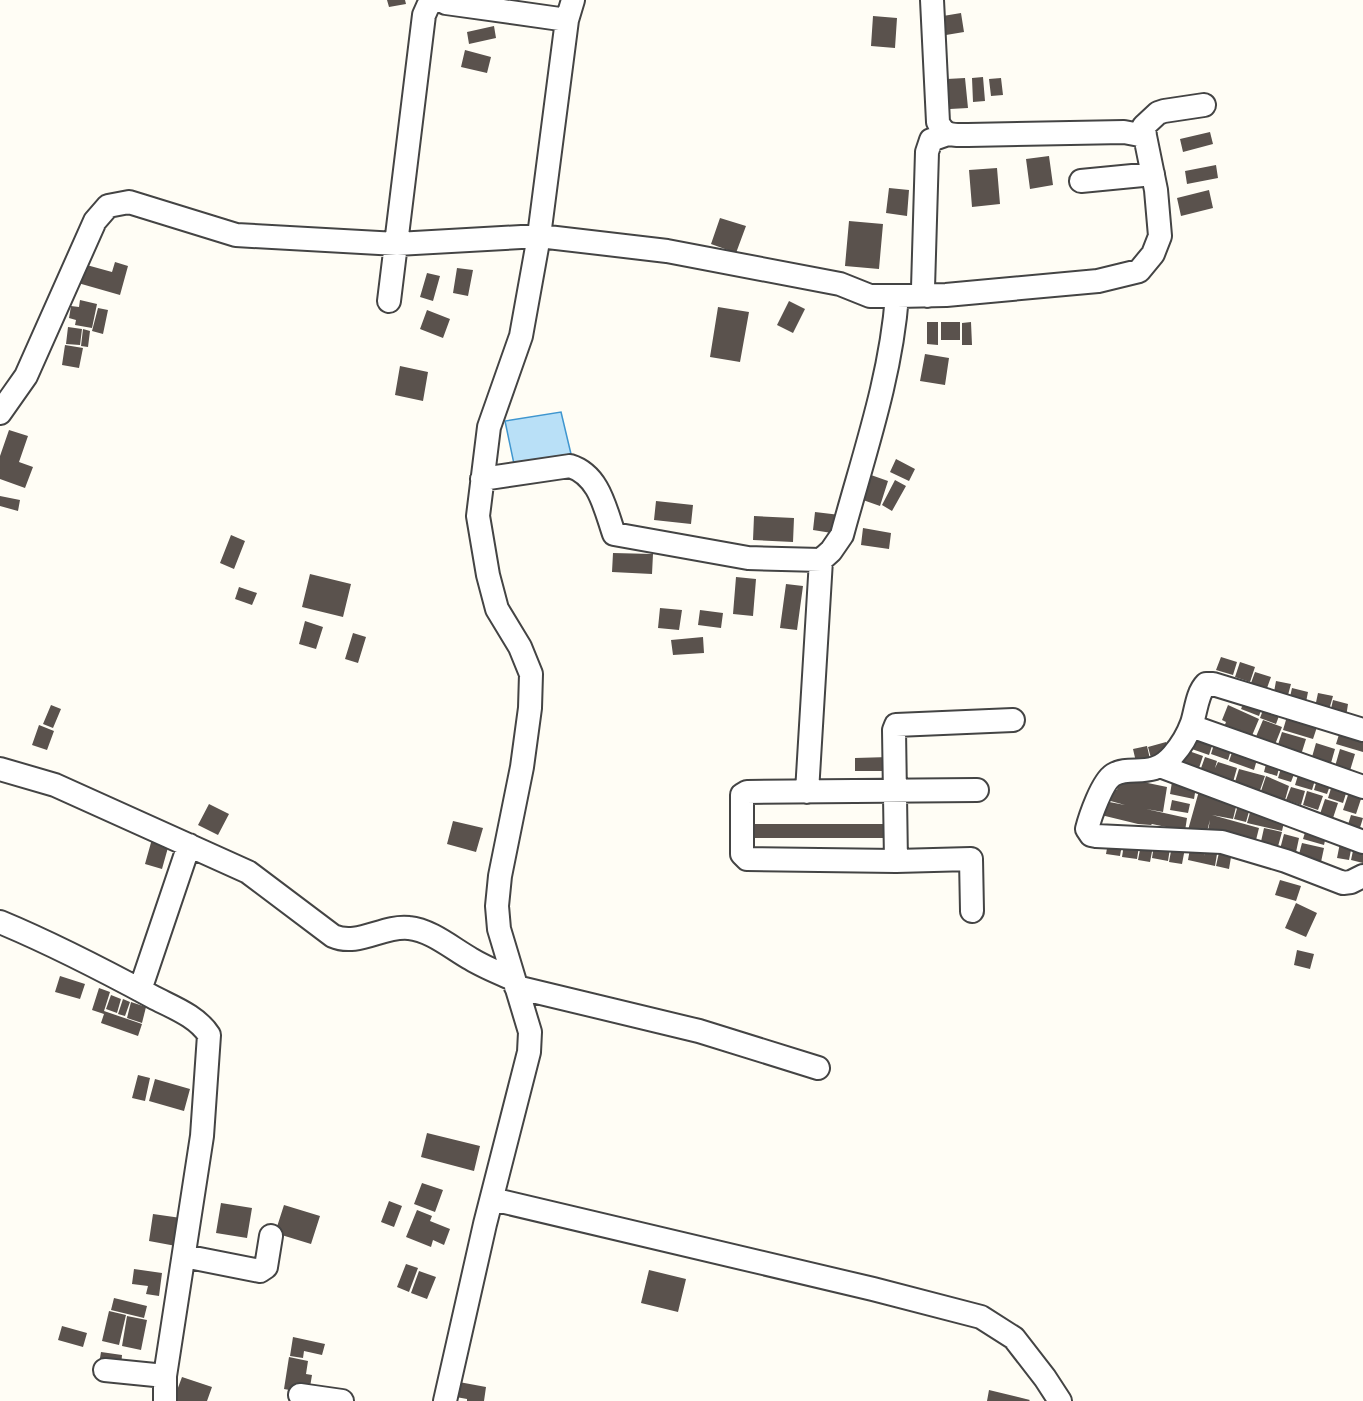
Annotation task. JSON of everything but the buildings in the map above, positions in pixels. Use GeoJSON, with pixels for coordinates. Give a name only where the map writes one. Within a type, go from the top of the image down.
{"type":"FeatureCollection","features":[{"type":"Feature","properties":{"kind":"street"},"geometry":{"type":"LineString","coordinates":[[389,301],[424,15],[428,6],[435,0]]}},
{"type":"Feature","properties":{"kind":"street"},"geometry":{"type":"LineString","coordinates":[[440,0],[446,3],[570,10],[539,237],[522,336],[489,427],[478,516],[488,575],[497,609],[520,647],[531,674],[530,708],[522,767],[497,892],[499,929],[530,1032],[530,1052],[492,1198],[445,1401]]}},
{"type":"Feature","properties":{"kind":"street"},"geometry":{"type":"LineString","coordinates":[[932,0],[938,122],[941,130],[948,135]]}},
{"type":"Feature","properties":{"kind":"street"},"geometry":{"type":"LineString","coordinates":[[0,413],[26,376],[95,221],[108,206],[129,202],[236,236],[397,244],[539,237],[667,251],[840,284],[870,296],[928,296],[1098,281],[1139,271],[1153,254],[1160,236],[1153,174],[1144,136],[1144,126],[1158,113],[1204,105]]}},
{"type":"Feature","properties":{"kind":"street"},"geometry":{"type":"LineString","coordinates":[[928,296],[923,288],[927,152],[931,140],[948,135],[1124,132],[1144,136]]}},
{"type":"Feature","properties":{"kind":"street"},"geometry":{"type":"LineString","coordinates":[[1081,181],[1153,174]]}},
{"type":"Feature","properties":{"kind":"street"},"geometry":{"type":"LineString","coordinates":[[807,792],[821,561],[842,535],[880,396],[895,325],[897,296]]}},
{"type":"Feature","properties":{"kind":"street"},"geometry":{"type":"LineString","coordinates":[[482,478],[570,466],[580,469],[595,484],[614,534],[748,558],[821,561]]}},
{"type":"Feature","properties":{"kind":"street"},"geometry":{"type":"LineString","coordinates":[[1363,730],[1208,683],[1202,689],[1191,726],[1174,754],[1160,766],[1113,775],[1102,791],[1088,824],[1088,832],[1096,836],[1222,842],[1286,861],[1343,883],[1363,876]]}},
{"type":"Feature","properties":{"kind":"street"},"geometry":{"type":"LineString","coordinates":[[896,861],[894,730],[896,724],[1013,720]]}},
{"type":"Feature","properties":{"kind":"street"},"geometry":{"type":"LineString","coordinates":[[1191,726],[1363,787]]}},
{"type":"Feature","properties":{"kind":"street"},"geometry":{"type":"LineString","coordinates":[[1160,766],[1363,842]]}},
{"type":"Feature","properties":{"kind":"street"},"geometry":{"type":"LineString","coordinates":[[0,769],[55,785],[248,872],[322,929],[341,940],[408,928],[425,933],[514,983],[699,1031],[818,1068]]}},
{"type":"Feature","properties":{"kind":"street"},"geometry":{"type":"LineString","coordinates":[[972,911],[971,860],[752,859],[744,856],[742,795],[747,792],[977,790]]}},
{"type":"Feature","properties":{"kind":"street"},"geometry":{"type":"LineString","coordinates":[[140,990],[189,845]]}},
{"type":"Feature","properties":{"kind":"street"},"geometry":{"type":"LineString","coordinates":[[0,922],[46,941],[140,990],[195,1020],[204,1026],[209,1035],[202,1137],[165,1376],[165,1401]]}},
{"type":"Feature","properties":{"kind":"street"},"geometry":{"type":"LineString","coordinates":[[474,961],[499,929]]}},
{"type":"Feature","properties":{"kind":"street"},"geometry":{"type":"LineString","coordinates":[[492,1198],[981,1317],[1014,1338],[1060,1401]]}},
{"type":"Feature","properties":{"kind":"street"},"geometry":{"type":"LineString","coordinates":[[184,1256],[260,1271],[266,1267],[271,1236]]}},
{"type":"Feature","properties":{"kind":"street"},"geometry":{"type":"LineString","coordinates":[[105,1370],[165,1376]]}},
{"type":"Feature","properties":{"kind":"street"},"geometry":{"type":"LineString","coordinates":[[300,1395],[342,1401]]}},
{"type":"Feature","properties":{"kind":"water"},"geometry":{"type":"Polygon","coordinates":[[[561,412],[571,454],[514,464],[505,421],[561,412]]]}}]}
